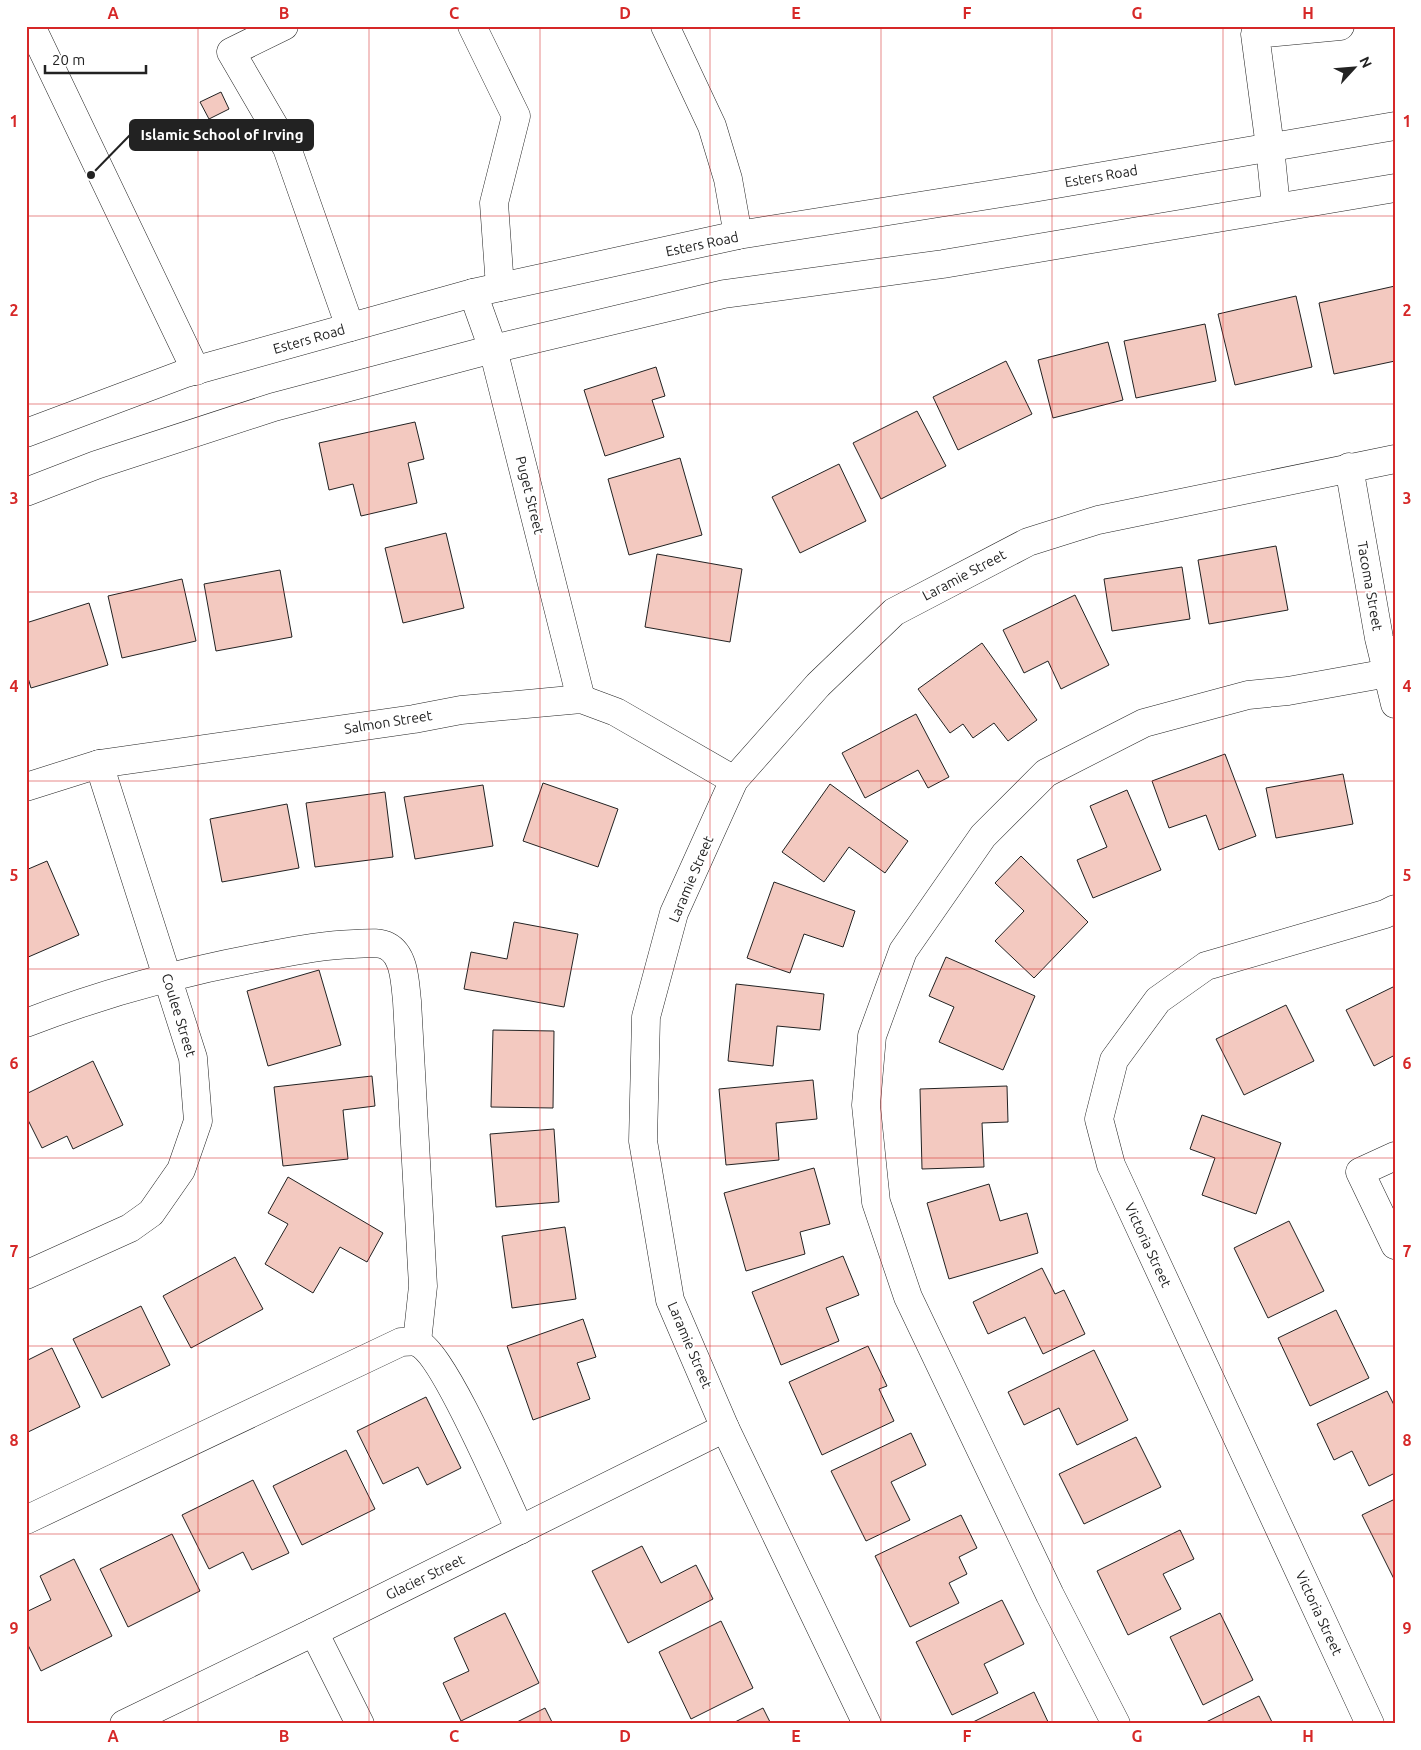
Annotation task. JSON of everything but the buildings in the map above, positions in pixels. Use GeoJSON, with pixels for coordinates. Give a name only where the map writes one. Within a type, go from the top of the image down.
{"type":"FeatureCollection","features":[{"type":"Feature","properties":{"kind":"street"},"geometry":{"type":"LineString","coordinates":[[32,26],[196,371]]}},
{"type":"Feature","properties":{"kind":"street"},"geometry":{"type":"LineString","coordinates":[[284,26],[230,52],[287,148],[350,327]]}},
{"type":"Feature","properties":{"kind":"street"},"geometry":{"type":"LineString","coordinates":[[472,26],[516,116],[494,203],[500,287]]}},
{"type":"Feature","properties":{"kind":"street"},"geometry":{"type":"LineString","coordinates":[[665,26],[712,126],[728,179],[738,236]]}},
{"type":"Feature","properties":{"kind":"street"},"geometry":{"type":"LineString","coordinates":[[1276,207],[1255,34],[1340,26]]}},
{"type":"Feature","properties":{"kind":"street","name":"Esters Road"},"geometry":{"type":"LineString","coordinates":[[26,433],[196,371],[473,293],[738,236],[1395,126]]}},
{"type":"Feature","properties":{"kind":"street"},"geometry":{"type":"LineString","coordinates":[[26,492],[96,465],[274,407],[493,350],[724,294],[943,264],[1395,188]]}},
{"type":"Feature","properties":{"kind":"street","name":"Puget Street"},"geometry":{"type":"LineString","coordinates":[[473,293],[493,350],[581,699]]}},
{"type":"Feature","properties":{"kind":"street","name":"Laramie Street"},"geometry":{"type":"LineString","coordinates":[[867,1724],[725,1428],[670,1300],[643,1141],[646,1017],[674,913],[734,780],[818,684],[894,612],[1028,542],[1098,520],[1395,459]]}},
{"type":"Feature","properties":{"kind":"street","name":"Tacoma Street"},"geometry":{"type":"LineString","coordinates":[[1349,467],[1395,704]]}},
{"type":"Feature","properties":{"kind":"street"},"geometry":{"type":"LineString","coordinates":[[1116,1724],[1050,1595],[908,1297],[876,1202],[866,1105],[872,1036],[903,951],[982,836],[1046,773],[1144,723],[1248,695],[1288,691],[1388,673]]}},
{"type":"Feature","properties":{"kind":"street","name":"Salmon Street"},"geometry":{"type":"LineString","coordinates":[[26,787],[100,764],[414,719],[461,710],[581,699],[616,712],[734,780]]}},
{"type":"Feature","properties":{"kind":"street","name":"Coulee Street"},"geometry":{"type":"LineString","coordinates":[[26,1275],[130,1228],[150,1212],[181,1170],[198,1121],[193,1058],[100,764]]}},
{"type":"Feature","properties":{"kind":"street","name":"Victoria Street"},"geometry":{"type":"LineString","coordinates":[[1370,1724],[1111,1165],[1099,1119],[1114,1060],[1158,1000],[1206,966],[1385,914],[1395,909]]}},
{"type":"Feature","properties":{"kind":"street"},"geometry":{"type":"LineString","coordinates":[[26,1023],[87,1000],[167,977],[330,944],[381,943],[389,947],[396,954],[404,974],[416,1144],[422,1286],[416,1342]]}},
{"type":"Feature","properties":{"kind":"street"},"geometry":{"type":"LineString","coordinates":[[1395,1156],[1360,1172],[1395,1245]]}},
{"type":"Feature","properties":{"kind":"street"},"geometry":{"type":"LineString","coordinates":[[26,1520],[78,1497],[401,1342],[416,1342],[429,1352],[447,1378],[520,1530]]}},
{"type":"Feature","properties":{"kind":"street","name":"Glacier Street"},"geometry":{"type":"LineString","coordinates":[[124,1724],[725,1428]]}},
{"type":"Feature","properties":{"kind":"street"},"geometry":{"type":"LineString","coordinates":[[314,1632],[360,1724]]}},
{"type":"Feature","properties":{"kind":"place","name":"Islamic School of Irving"},"geometry":{"type":"Point","coordinates":[91,175]}}]}
